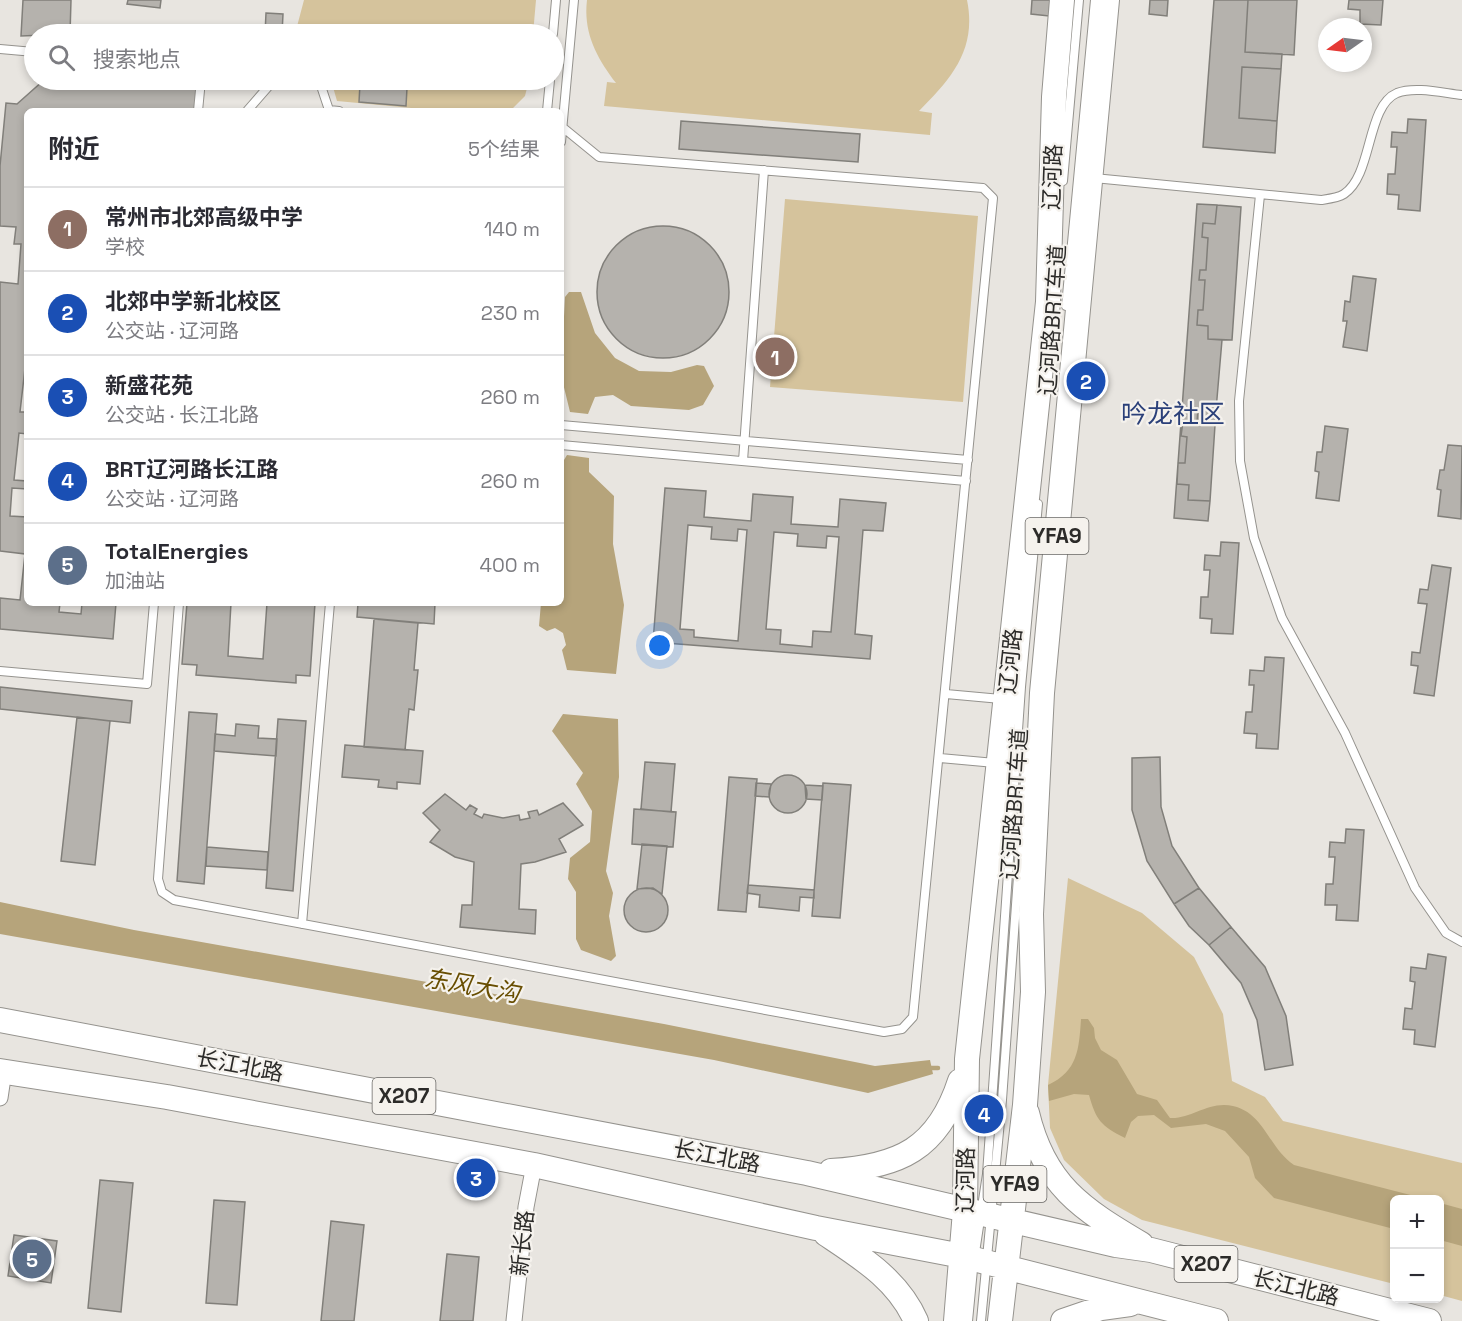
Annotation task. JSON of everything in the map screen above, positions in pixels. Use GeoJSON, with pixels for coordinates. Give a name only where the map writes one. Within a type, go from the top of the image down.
{"type":"FeatureCollection","features":[{"type":"Feature","properties":{"kind":"main road","name":"辽河路"},"geometry":{"type":"LineString","coordinates":[[1000,1321],[982,1261],[987,1216],[962,1090],[1048,302],[1054,97],[1062,0]]}},
{"type":"Feature","properties":{"kind":"main road","name":"辽河路"},"geometry":{"type":"LineString","coordinates":[[956,1321],[982,1261],[987,1216],[1017,1102],[1028,1073],[1033,992],[1031,914],[1042,693],[1107,0]]}},
{"type":"Feature","properties":{"kind":"main road","name":"长江北路"},"geometry":{"type":"LineString","coordinates":[[0,1020],[807,1173],[1116,1245],[1151,1250],[1429,1321]]}},
{"type":"Feature","properties":{"kind":"main road","name":"长江北路"},"geometry":{"type":"LineString","coordinates":[[2,1071],[167,1097],[534,1165],[816,1228],[982,1261],[1216,1321]]}},
{"type":"Feature","properties":{"kind":"main road"},"geometry":{"type":"LineString","coordinates":[[807,1173],[876,1167],[896,1160],[917,1147],[938,1127],[962,1090]]}},
{"type":"Feature","properties":{"kind":"main road"},"geometry":{"type":"LineString","coordinates":[[1017,1102],[1039,1152],[1058,1183],[1090,1213],[1151,1250]]}},
{"type":"Feature","properties":{"kind":"main road"},"geometry":{"type":"LineString","coordinates":[[816,1228],[883,1274],[897,1289],[916,1321]]}},
{"type":"Feature","properties":{"kind":"main road"},"geometry":{"type":"LineString","coordinates":[[1063,1321],[1101,1308],[1144,1303]]}},
{"type":"Feature","properties":{"kind":"street"},"geometry":{"type":"LineString","coordinates":[[0,1098],[2,1071]]}},
{"type":"Feature","properties":{"kind":"street","name":"新长路"},"geometry":{"type":"LineString","coordinates":[[514,1321],[526,1207],[534,1165]]}},
{"type":"Feature","properties":{"kind":"lane"},"geometry":{"type":"LineString","coordinates":[[554,24],[556,0]]}},
{"type":"Feature","properties":{"kind":"lane"},"geometry":{"type":"LineString","coordinates":[[564,108],[574,0]]}},
{"type":"Feature","properties":{"kind":"lane"},"geometry":{"type":"LineString","coordinates":[[1062,196],[1079,0]]}},
{"type":"Feature","properties":{"kind":"lane","name":"辽河路BRT车道"},"geometry":{"type":"LineString","coordinates":[[1066,312],[1095,0]]}},
{"type":"Feature","properties":{"kind":"lane"},"geometry":{"type":"LineString","coordinates":[[0,49],[24,51]]}},
{"type":"Feature","properties":{"kind":"lane"},"geometry":{"type":"LineString","coordinates":[[198,108],[200,90]]}},
{"type":"Feature","properties":{"kind":"lane"},"geometry":{"type":"LineString","coordinates":[[250,108],[265,90]]}},
{"type":"Feature","properties":{"kind":"lane"},"geometry":{"type":"LineString","coordinates":[[322,90],[328,108]]}},
{"type":"Feature","properties":{"kind":"lane"},"geometry":{"type":"LineString","coordinates":[[547,108],[549,90]]}},
{"type":"Feature","properties":{"kind":"lane"},"geometry":{"type":"LineString","coordinates":[[1090,178],[1321,200],[1342,195],[1356,182],[1382,106],[1396,93],[1420,91],[1462,95]]}},
{"type":"Feature","properties":{"kind":"lane"},"geometry":{"type":"LineString","coordinates":[[179,606],[158,879],[162,892],[174,900],[884,1032],[902,1029],[913,1017],[993,198],[982,188],[599,157],[564,128]]}},
{"type":"Feature","properties":{"kind":"lane"},"geometry":{"type":"LineString","coordinates":[[743,461],[764,170]]}},
{"type":"Feature","properties":{"kind":"lane"},"geometry":{"type":"LineString","coordinates":[[1260,195],[1239,401],[1240,461],[1254,538],[1282,618],[1345,733],[1415,888],[1446,933],[1462,942]]}},
{"type":"Feature","properties":{"kind":"lane","name":"辽河路BRT车道"},"geometry":{"type":"LineString","coordinates":[[1044,426],[1060,219]]}},
{"type":"Feature","properties":{"kind":"lane"},"geometry":{"type":"LineString","coordinates":[[564,425],[968,460]]}},
{"type":"Feature","properties":{"kind":"lane"},"geometry":{"type":"LineString","coordinates":[[564,445],[966,481]]}},
{"type":"Feature","properties":{"kind":"lane","name":"辽河路BRT车道"},"geometry":{"type":"LineString","coordinates":[[987,1216],[987,1174],[1021,687],[1039,495]]}},
{"type":"Feature","properties":{"kind":"lane"},"geometry":{"type":"LineString","coordinates":[[0,671],[147,684],[154,606]]}},
{"type":"Feature","properties":{"kind":"lane"},"geometry":{"type":"LineString","coordinates":[[302,924],[330,606]]}},
{"type":"Feature","properties":{"kind":"lane"},"geometry":{"type":"LineString","coordinates":[[1032,692],[1034,681]]}},
{"type":"Feature","properties":{"kind":"lane"},"geometry":{"type":"LineString","coordinates":[[946,694],[1006,699]]}},
{"type":"Feature","properties":{"kind":"lane","name":"辽河路BRT车道"},"geometry":{"type":"LineString","coordinates":[[1017,1102],[1004,1066],[1029,726]]}},
{"type":"Feature","properties":{"kind":"lane"},"geometry":{"type":"LineString","coordinates":[[940,758],[999,763]]}},
{"type":"Feature","properties":{"kind":"lane"},"geometry":{"type":"LineString","coordinates":[[968,1321],[982,1261]]}},
{"type":"Feature","properties":{"kind":"lane"},"geometry":{"type":"LineString","coordinates":[[981,1321],[982,1261]]}},
{"type":"Feature","properties":{"kind":"shaded area"},"geometry":{"type":"Polygon","coordinates":[[[304,0],[536,0],[534,24],[298,24],[304,0]]]}},
{"type":"Feature","properties":{"kind":"shaded area"},"geometry":{"type":"Polygon","coordinates":[[[587,0],[967,0],[968,33],[959,62],[942,87],[919,111],[932,113],[930,135],[604,106],[607,82],[616,83],[597,54],[589,34],[587,0]]]}},
{"type":"Feature","properties":{"kind":"shaded area"},"geometry":{"type":"Polygon","coordinates":[[[334,90],[526,90],[525,96],[513,108],[411,108],[337,101],[334,90]]]}},
{"type":"Feature","properties":{"kind":"shaded area"},"geometry":{"type":"Polygon","coordinates":[[[785,199],[978,216],[963,402],[770,387],[785,199]]]}},
{"type":"Feature","properties":{"kind":"shaded area"},"geometry":{"type":"Polygon","coordinates":[[[569,292],[581,292],[595,333],[615,358],[639,371],[671,372],[697,365],[704,366],[714,386],[703,405],[689,410],[631,406],[613,395],[595,397],[588,414],[570,412],[564,387],[565,297],[569,292]]]}},
{"type":"Feature","properties":{"kind":"shaded area"},"geometry":{"type":"Polygon","coordinates":[[[567,455],[589,458],[589,472],[614,496],[613,544],[624,605],[616,674],[567,670],[562,650],[566,645],[563,633],[555,628],[547,631],[539,626],[541,606],[564,606],[564,460],[567,455]]]}},
{"type":"Feature","properties":{"kind":"shaded area"},"geometry":{"type":"Polygon","coordinates":[[[563,714],[618,719],[619,777],[606,871],[613,893],[609,916],[616,956],[611,961],[581,950],[576,939],[576,892],[568,879],[570,858],[590,842],[592,811],[576,784],[583,773],[552,731],[563,714]]]}},
{"type":"Feature","properties":{"kind":"shaded area"},"geometry":{"type":"Polygon","coordinates":[[[1068,878],[1142,913],[1194,957],[1223,1014],[1232,1081],[1265,1097],[1283,1121],[1462,1163],[1462,1301],[1444,1296],[1444,1195],[1390,1195],[1390,1283],[1142,1220],[1104,1199],[1064,1160],[1050,1128],[1048,1085],[1068,878]]]}},
{"type":"Feature","properties":{"kind":"shaded area"},"geometry":{"type":"Polygon","coordinates":[[[0,902],[134,930],[664,1024],[875,1066],[930,1060],[933,1074],[868,1093],[714,1060],[0,934],[0,902]]]}},
{"type":"Feature","properties":{"kind":"shaded area"},"geometry":{"type":"Polygon","coordinates":[[[1081,1019],[1088,1019],[1094,1028],[1095,1038],[1101,1050],[1117,1060],[1137,1094],[1157,1100],[1170,1118],[1177,1118],[1210,1107],[1224,1105],[1237,1107],[1248,1112],[1256,1120],[1277,1148],[1294,1165],[1410,1195],[1390,1195],[1390,1228],[1274,1198],[1255,1178],[1249,1157],[1225,1131],[1206,1124],[1171,1128],[1154,1115],[1138,1116],[1131,1122],[1125,1138],[1105,1126],[1094,1111],[1089,1095],[1074,1094],[1049,1101],[1048,1085],[1066,1073],[1071,1066],[1079,1040],[1081,1019]]]}},
{"type":"Feature","properties":{"kind":"shaded area"},"geometry":{"type":"Polygon","coordinates":[[[1444,1204],[1462,1209],[1462,1246],[1444,1241],[1444,1204]]]}},
{"type":"Feature","properties":{"kind":"building"},"geometry":{"type":"Polygon","coordinates":[[[23,0],[71,0],[70,24],[24,24],[24,36],[21,36],[23,0]]]}},
{"type":"Feature","properties":{"kind":"building"},"geometry":{"type":"Polygon","coordinates":[[[128,0],[161,0],[160,8],[127,4],[128,0]]]}},
{"type":"Feature","properties":{"kind":"building"},"geometry":{"type":"Polygon","coordinates":[[[1032,0],[1050,0],[1049,16],[1031,14],[1032,0]]]}},
{"type":"Feature","properties":{"kind":"building"},"geometry":{"type":"Polygon","coordinates":[[[1150,0],[1168,0],[1167,16],[1149,14],[1150,0]]]}},
{"type":"Feature","properties":{"kind":"building"},"geometry":{"type":"Polygon","coordinates":[[[1214,0],[1248,0],[1245,52],[1282,54],[1281,69],[1242,67],[1239,118],[1277,121],[1275,153],[1203,147],[1214,0]]]}},
{"type":"Feature","properties":{"kind":"building"},"geometry":{"type":"Polygon","coordinates":[[[1248,0],[1297,0],[1294,55],[1245,52],[1248,0]]]}},
{"type":"Feature","properties":{"kind":"building"},"geometry":{"type":"Polygon","coordinates":[[[1349,0],[1383,0],[1381,25],[1372,25],[1372,18],[1360,18],[1360,10],[1348,9],[1349,0]]]}},
{"type":"Feature","properties":{"kind":"building"},"geometry":{"type":"Polygon","coordinates":[[[266,13],[283,14],[282,24],[265,24],[266,13]]]}},
{"type":"Feature","properties":{"kind":"building"},"geometry":{"type":"Polygon","coordinates":[[[1242,67],[1281,69],[1277,121],[1239,118],[1242,67]]]}},
{"type":"Feature","properties":{"kind":"building"},"geometry":{"type":"Polygon","coordinates":[[[33,90],[197,90],[195,108],[24,108],[24,377],[20,412],[24,412],[24,434],[19,433],[14,480],[24,481],[24,489],[12,488],[10,516],[24,517],[24,554],[0,551],[0,282],[18,284],[21,244],[14,244],[16,227],[0,226],[0,166],[6,103],[17,104],[33,90]]]}},
{"type":"Feature","properties":{"kind":"building"},"geometry":{"type":"Polygon","coordinates":[[[360,90],[407,90],[406,106],[359,102],[360,90]]]}},
{"type":"Feature","properties":{"kind":"building"},"geometry":{"type":"Polygon","coordinates":[[[1408,119],[1426,120],[1420,211],[1398,209],[1399,195],[1387,194],[1388,174],[1395,174],[1397,147],[1391,147],[1392,132],[1407,133],[1408,119]]]}},
{"type":"Feature","properties":{"kind":"building"},"geometry":{"type":"Polygon","coordinates":[[[681,121],[860,134],[858,162],[679,149],[681,121]]]}},
{"type":"Feature","properties":{"kind":"building"},"geometry":{"type":"Polygon","coordinates":[[[1197,204],[1217,205],[1215,224],[1203,223],[1202,237],[1208,238],[1206,270],[1200,270],[1199,280],[1205,280],[1203,310],[1198,310],[1197,325],[1208,326],[1208,339],[1222,340],[1216,410],[1198,408],[1197,423],[1183,422],[1181,436],[1187,437],[1185,463],[1178,463],[1197,204]]]}},
{"type":"Feature","properties":{"kind":"building"},"geometry":{"type":"Polygon","coordinates":[[[1217,205],[1241,207],[1232,340],[1208,339],[1208,326],[1197,325],[1198,310],[1203,310],[1205,280],[1199,280],[1200,270],[1206,270],[1208,238],[1202,237],[1203,223],[1215,224],[1217,205]]]}},
{"type":"Feature","properties":{"kind":"building"},"geometry":{"type":"Polygon","coordinates":[[[663,226],[688,231],[709,246],[724,267],[729,292],[724,317],[709,338],[688,353],[663,358],[638,353],[617,338],[602,317],[597,292],[602,267],[617,246],[638,231],[663,226]]]}},
{"type":"Feature","properties":{"kind":"building"},"geometry":{"type":"Polygon","coordinates":[[[1353,276],[1376,279],[1367,351],[1343,347],[1347,321],[1343,321],[1345,301],[1350,302],[1353,276]]]}},
{"type":"Feature","properties":{"kind":"building"},"geometry":{"type":"Polygon","coordinates":[[[1198,408],[1216,410],[1210,501],[1188,500],[1189,485],[1177,484],[1178,463],[1185,463],[1187,437],[1181,436],[1183,422],[1197,423],[1198,408]]]}},
{"type":"Feature","properties":{"kind":"building"},"geometry":{"type":"Polygon","coordinates":[[[1325,426],[1348,429],[1339,501],[1316,498],[1319,472],[1315,471],[1317,452],[1322,452],[1325,426]]]}},
{"type":"Feature","properties":{"kind":"building"},"geometry":{"type":"Polygon","coordinates":[[[1448,445],[1462,446],[1461,519],[1438,516],[1441,490],[1437,489],[1440,470],[1444,470],[1448,445]]]}},
{"type":"Feature","properties":{"kind":"building"},"geometry":{"type":"Polygon","coordinates":[[[1178,464],[1177,484],[1189,485],[1188,500],[1210,501],[1208,521],[1174,518],[1178,464]]]}},
{"type":"Feature","properties":{"kind":"building"},"geometry":{"type":"Polygon","coordinates":[[[665,488],[706,491],[704,517],[751,521],[753,494],[793,497],[791,524],[838,527],[840,499],[886,503],[883,531],[863,530],[855,634],[872,636],[870,659],[653,642],[665,488]],[[688,525],[680,629],[694,630],[694,637],[738,641],[747,530],[738,529],[737,541],[711,539],[712,527],[688,525]],[[774,532],[766,629],[781,630],[780,644],[812,647],[813,631],[831,632],[839,537],[827,536],[826,548],[797,546],[798,534],[774,532]]]}},
{"type":"Feature","properties":{"kind":"building"},"geometry":{"type":"Polygon","coordinates":[[[1221,542],[1239,543],[1233,634],[1211,633],[1212,619],[1200,618],[1201,597],[1208,597],[1210,570],[1204,570],[1205,555],[1220,556],[1221,542]]]}},
{"type":"Feature","properties":{"kind":"building"},"geometry":{"type":"Polygon","coordinates":[[[24,563],[24,606],[60,606],[59,612],[81,614],[82,606],[116,606],[113,639],[0,629],[0,598],[20,600],[24,563]]]}},
{"type":"Feature","properties":{"kind":"building"},"geometry":{"type":"Polygon","coordinates":[[[1432,565],[1451,568],[1434,696],[1414,693],[1418,666],[1411,665],[1412,652],[1420,653],[1427,604],[1418,603],[1420,589],[1428,590],[1432,565]]]}},
{"type":"Feature","properties":{"kind":"building"},"geometry":{"type":"Polygon","coordinates":[[[187,606],[231,606],[228,656],[263,659],[267,606],[315,606],[310,676],[296,675],[296,683],[196,675],[197,665],[182,664],[187,606]]]}},
{"type":"Feature","properties":{"kind":"building"},"geometry":{"type":"Polygon","coordinates":[[[358,606],[435,606],[434,624],[357,617],[358,606]]]}},
{"type":"Feature","properties":{"kind":"building"},"geometry":{"type":"Polygon","coordinates":[[[374,619],[418,623],[414,670],[418,670],[414,710],[409,709],[405,750],[364,747],[374,619]]]}},
{"type":"Feature","properties":{"kind":"building"},"geometry":{"type":"Polygon","coordinates":[[[1265,657],[1284,658],[1278,749],[1256,748],[1257,734],[1244,733],[1246,712],[1252,712],[1254,685],[1249,685],[1250,670],[1264,671],[1265,657]]]}},
{"type":"Feature","properties":{"kind":"building"},"geometry":{"type":"Polygon","coordinates":[[[0,687],[132,701],[130,723],[0,709],[0,687]]]}},
{"type":"Feature","properties":{"kind":"building"},"geometry":{"type":"Polygon","coordinates":[[[189,712],[217,714],[204,884],[177,881],[189,712]]]}},
{"type":"Feature","properties":{"kind":"building"},"geometry":{"type":"Polygon","coordinates":[[[77,717],[110,721],[95,865],[61,861],[77,717]]]}},
{"type":"Feature","properties":{"kind":"building"},"geometry":{"type":"Polygon","coordinates":[[[278,719],[306,721],[293,891],[266,888],[278,719]]]}},
{"type":"Feature","properties":{"kind":"building"},"geometry":{"type":"Polygon","coordinates":[[[236,724],[259,726],[258,738],[277,739],[276,756],[214,751],[215,734],[235,736],[236,724]]]}},
{"type":"Feature","properties":{"kind":"building"},"geometry":{"type":"Polygon","coordinates":[[[345,745],[423,751],[420,784],[397,782],[397,789],[378,787],[379,780],[342,777],[345,745]]]}},
{"type":"Feature","properties":{"kind":"building"},"geometry":{"type":"Polygon","coordinates":[[[1160,757],[1161,807],[1172,846],[1199,888],[1174,904],[1147,861],[1132,810],[1132,758],[1160,757]]]}},
{"type":"Feature","properties":{"kind":"building"},"geometry":{"type":"Polygon","coordinates":[[[645,762],[675,764],[671,812],[641,809],[645,762]]]}},
{"type":"Feature","properties":{"kind":"building"},"geometry":{"type":"Polygon","coordinates":[[[788,775],[801,781],[807,794],[801,807],[788,813],[775,807],[769,794],[775,781],[788,775]]]}},
{"type":"Feature","properties":{"kind":"building"},"geometry":{"type":"Polygon","coordinates":[[[729,777],[757,779],[746,912],[718,910],[729,777]]]}},
{"type":"Feature","properties":{"kind":"building"},"geometry":{"type":"Polygon","coordinates":[[[756,783],[771,784],[769,797],[755,796],[756,783]]]}},
{"type":"Feature","properties":{"kind":"building"},"geometry":{"type":"Polygon","coordinates":[[[823,783],[851,785],[840,918],[812,916],[823,783]]]}},
{"type":"Feature","properties":{"kind":"building"},"geometry":{"type":"Polygon","coordinates":[[[805,785],[823,786],[822,800],[806,799],[805,785]]]}},
{"type":"Feature","properties":{"kind":"building"},"geometry":{"type":"Polygon","coordinates":[[[445,794],[466,810],[470,805],[477,809],[474,814],[482,818],[484,814],[503,818],[519,815],[520,820],[530,818],[528,812],[537,810],[539,815],[563,803],[583,825],[559,839],[566,852],[521,864],[519,909],[536,910],[535,934],[460,927],[462,905],[472,905],[474,862],[455,857],[430,842],[440,830],[423,813],[445,794]]]}},
{"type":"Feature","properties":{"kind":"building"},"geometry":{"type":"Polygon","coordinates":[[[634,809],[676,812],[673,847],[632,844],[634,809]]]}},
{"type":"Feature","properties":{"kind":"building"},"geometry":{"type":"Polygon","coordinates":[[[1346,829],[1364,830],[1358,921],[1336,920],[1337,905],[1325,905],[1326,884],[1333,884],[1335,857],[1329,857],[1330,842],[1345,843],[1346,829]]]}},
{"type":"Feature","properties":{"kind":"building"},"geometry":{"type":"Polygon","coordinates":[[[642,844],[667,846],[662,894],[653,888],[637,889],[642,844]]]}},
{"type":"Feature","properties":{"kind":"building"},"geometry":{"type":"Polygon","coordinates":[[[207,847],[268,852],[267,870],[206,866],[207,847]]]}},
{"type":"Feature","properties":{"kind":"building"},"geometry":{"type":"Polygon","coordinates":[[[748,885],[814,890],[814,898],[800,897],[799,911],[759,907],[760,895],[747,893],[748,885]]]}},
{"type":"Feature","properties":{"kind":"building"},"geometry":{"type":"Polygon","coordinates":[[[646,888],[655,889],[662,894],[667,901],[667,919],[662,926],[655,931],[646,932],[637,931],[630,926],[625,919],[624,910],[625,901],[630,894],[637,889],[646,888]]]}},
{"type":"Feature","properties":{"kind":"building"},"geometry":{"type":"Polygon","coordinates":[[[1199,888],[1231,927],[1209,945],[1189,926],[1174,904],[1199,888]]]}},
{"type":"Feature","properties":{"kind":"building"},"geometry":{"type":"Polygon","coordinates":[[[1231,927],[1265,967],[1286,1016],[1293,1065],[1265,1070],[1257,1020],[1241,983],[1209,945],[1231,927]]]}},
{"type":"Feature","properties":{"kind":"building"},"geometry":{"type":"Polygon","coordinates":[[[1428,954],[1446,957],[1435,1047],[1414,1044],[1415,1030],[1403,1029],[1405,1008],[1412,1009],[1415,982],[1410,981],[1411,967],[1426,969],[1428,954]]]}},
{"type":"Feature","properties":{"kind":"building"},"geometry":{"type":"Polygon","coordinates":[[[100,1180],[133,1183],[121,1312],[88,1308],[100,1180]]]}},
{"type":"Feature","properties":{"kind":"building"},"geometry":{"type":"Polygon","coordinates":[[[214,1200],[245,1202],[237,1305],[206,1303],[214,1200]]]}},
{"type":"Feature","properties":{"kind":"building"},"geometry":{"type":"Polygon","coordinates":[[[331,1221],[364,1225],[354,1321],[321,1321],[331,1221]]]}},
{"type":"Feature","properties":{"kind":"building"},"geometry":{"type":"Polygon","coordinates":[[[14,1235],[57,1241],[51,1283],[8,1276],[14,1235]]]}},
{"type":"Feature","properties":{"kind":"building"},"geometry":{"type":"Polygon","coordinates":[[[447,1254],[479,1257],[473,1321],[440,1321],[447,1254]]]}},
{"type":"Feature","properties":{"kind":"waterway","name":"东风大沟"},"geometry":{"type":"LineString","coordinates":[[927,1068],[938,1068]]}},
{"type":"Feature","properties":{"kind":"place","name":"常州市北郊高级中学"},"geometry":{"type":"Point","coordinates":[775,357]}},
{"type":"Feature","properties":{"kind":"place","name":"北郊中学新北校区"},"geometry":{"type":"Point","coordinates":[1086,381]}},
{"type":"Feature","properties":{"kind":"place","name":"BRT辽河路长江路"},"geometry":{"type":"Point","coordinates":[984,1114]}},
{"type":"Feature","properties":{"kind":"place","name":"新盛花苑"},"geometry":{"type":"Point","coordinates":[476,1178]}},
{"type":"Feature","properties":{"kind":"place","name":"TotalEnergies"},"geometry":{"type":"Point","coordinates":[32,1259]}},
{"type":"Feature","properties":{"kind":"district","name":"吟龙社区"},"geometry":{"type":"Point","coordinates":[1173,414]}}]}
